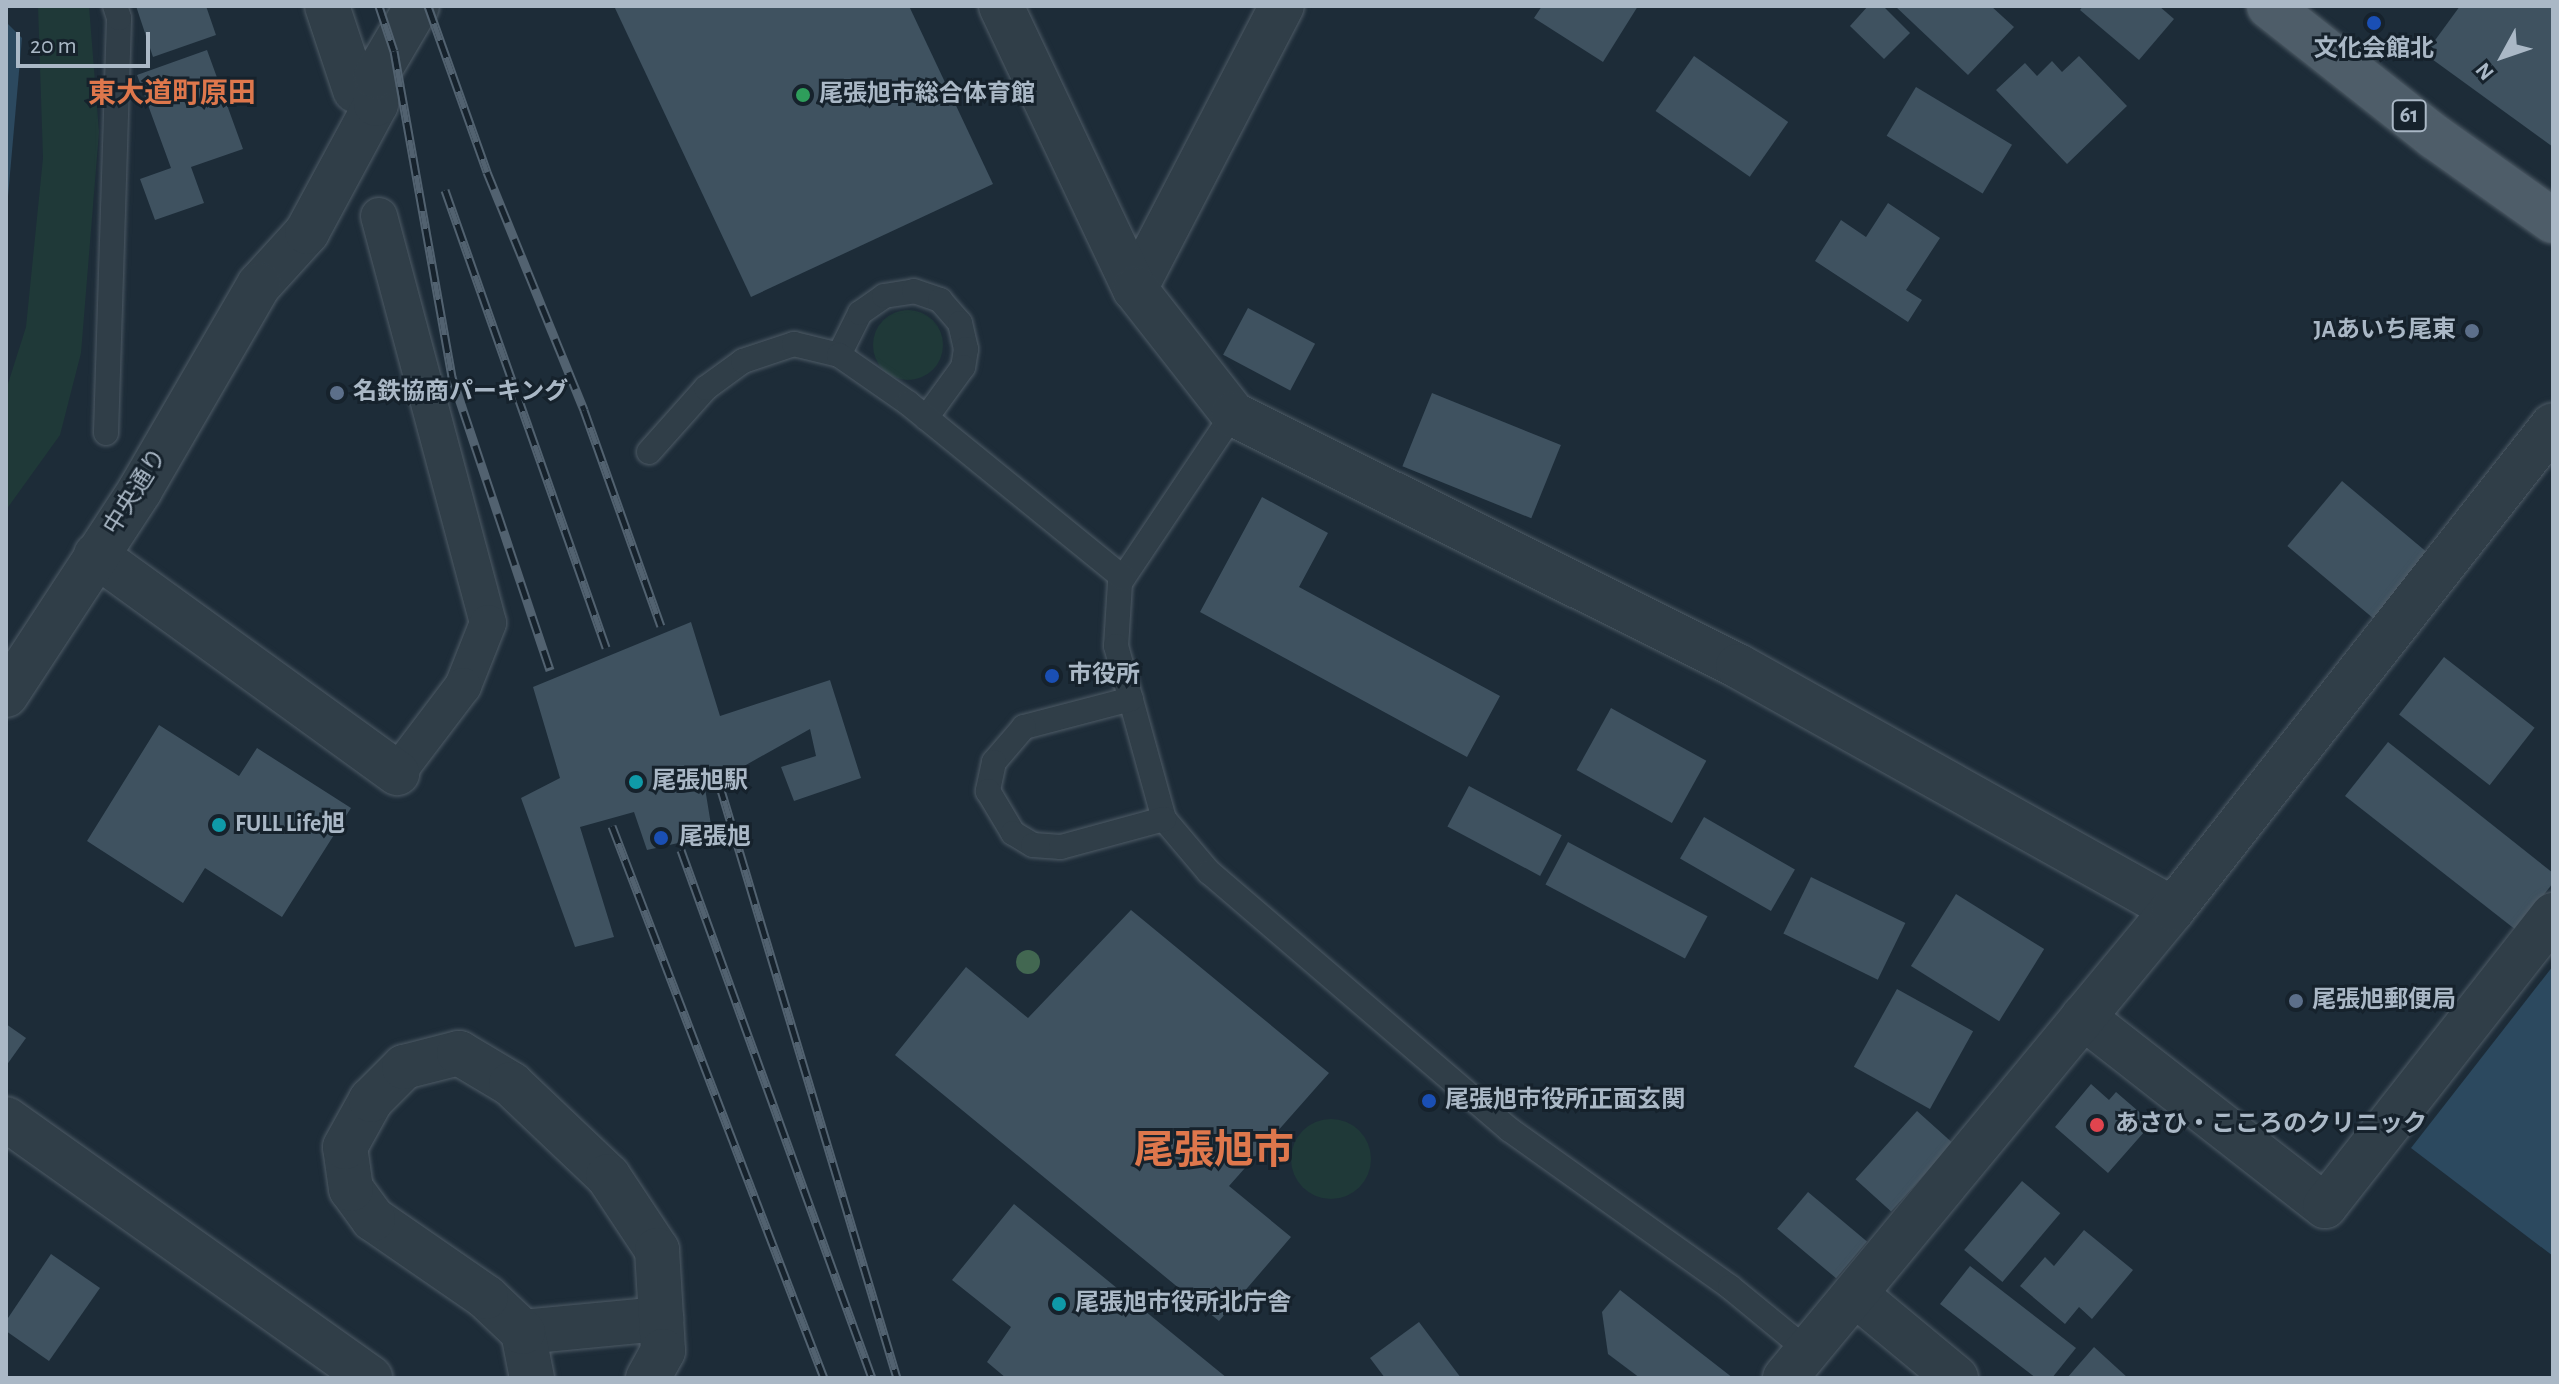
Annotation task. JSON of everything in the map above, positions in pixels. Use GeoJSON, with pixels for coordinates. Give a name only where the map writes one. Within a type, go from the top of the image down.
{"type":"FeatureCollection","features":[{"type":"Feature","properties":{"kind":"main road","name":"61"},"geometry":{"type":"LineString","coordinates":[[2269,6],[2435,137],[2553,221]]}},
{"type":"Feature","properties":{"kind":"street"},"geometry":{"type":"LineString","coordinates":[[327,6],[365,83]]}},
{"type":"Feature","properties":{"kind":"street","name":"中央通り"},"geometry":{"type":"LineString","coordinates":[[6,695],[140,490],[259,285],[307,232],[376,104],[365,83],[417,6]]}},
{"type":"Feature","properties":{"kind":"street"},"geometry":{"type":"LineString","coordinates":[[1001,6],[1135,289],[1233,414],[1738,666],[2173,909]]}},
{"type":"Feature","properties":{"kind":"street"},"geometry":{"type":"LineString","coordinates":[[1135,289],[1282,6]]}},
{"type":"Feature","properties":{"kind":"street"},"geometry":{"type":"LineString","coordinates":[[96,555],[397,773],[463,686],[488,623],[379,216]]}},
{"type":"Feature","properties":{"kind":"street"},"geometry":{"type":"LineString","coordinates":[[1796,1364],[2173,909],[2553,425]]}},
{"type":"Feature","properties":{"kind":"street"},"geometry":{"type":"LineString","coordinates":[[2083,1017],[2325,1206],[2553,915]]}},
{"type":"Feature","properties":{"kind":"street"},"geometry":{"type":"LineString","coordinates":[[532,1378],[523,1332],[486,1297],[373,1219],[351,1189],[345,1147],[371,1100],[404,1067],[459,1053],[511,1084],[608,1176],[657,1250],[663,1351],[648,1378]]}},
{"type":"Feature","properties":{"kind":"street"},"geometry":{"type":"LineString","coordinates":[[6,1119],[370,1378]]}},
{"type":"Feature","properties":{"kind":"street"},"geometry":{"type":"LineString","coordinates":[[1856,1295],[1956,1378]]}},
{"type":"Feature","properties":{"kind":"street"},"geometry":{"type":"LineString","coordinates":[[523,1332],[661,1319]]}},
{"type":"Feature","properties":{"kind":"lane"},"geometry":{"type":"LineString","coordinates":[[106,433],[119,18],[115,6]]}},
{"type":"Feature","properties":{"kind":"lane"},"geometry":{"type":"LineString","coordinates":[[839,355],[860,313],[884,296],[914,291],[940,300],[960,323],[966,349],[963,367],[926,418]]}},
{"type":"Feature","properties":{"kind":"lane"},"geometry":{"type":"LineString","coordinates":[[649,452],[706,388],[743,361],[794,344],[839,355],[926,418],[1123,578]]}},
{"type":"Feature","properties":{"kind":"lane"},"geometry":{"type":"LineString","coordinates":[[1233,414],[1123,578],[1116,646],[1164,819],[1209,872],[1510,1130],[1730,1287],[1796,1364]]}},
{"type":"Feature","properties":{"kind":"lane"},"geometry":{"type":"LineString","coordinates":[[1131,699],[1024,727],[994,762],[988,791],[1013,833],[1033,845],[1061,847],[1164,819]]}},
{"type":"Feature","properties":{"kind":"green space"},"geometry":{"type":"Polygon","coordinates":[[[38,6],[89,6],[99,132],[81,353],[60,435],[6,510],[6,390],[26,327],[43,158],[38,6]]]}},
{"type":"Feature","properties":{"kind":"green space"},"geometry":{"type":"Polygon","coordinates":[[[908,310],[933,320],[943,345],[933,370],[908,380],[883,370],[873,345],[883,320],[908,310]]]}},
{"type":"Feature","properties":{"kind":"green space"},"geometry":{"type":"Polygon","coordinates":[[[1331,1119],[1346,1122],[1359,1131],[1368,1144],[1371,1159],[1368,1174],[1359,1187],[1346,1196],[1331,1199],[1316,1196],[1303,1187],[1294,1174],[1291,1159],[1294,1144],[1303,1131],[1316,1122],[1331,1119]]]}},
{"type":"Feature","properties":{"kind":"water"},"geometry":{"type":"Polygon","coordinates":[[[6,22],[22,38],[6,219],[6,22]]]}},
{"type":"Feature","properties":{"kind":"water"},"geometry":{"type":"Polygon","coordinates":[[[2553,966],[2553,1256],[2411,1148],[2553,966]]]}},
{"type":"Feature","properties":{"kind":"building"},"geometry":{"type":"Polygon","coordinates":[[[136,6],[206,6],[216,35],[153,57],[136,6]]]}},
{"type":"Feature","properties":{"kind":"building","name":"尾張旭市総合体育館"},"geometry":{"type":"Polygon","coordinates":[[[614,6],[909,6],[993,184],[751,297],[614,6]]]}},
{"type":"Feature","properties":{"kind":"building"},"geometry":{"type":"Polygon","coordinates":[[[1542,6],[1638,6],[1603,62],[1534,18],[1542,6]]]}},
{"type":"Feature","properties":{"kind":"building"},"geometry":{"type":"Polygon","coordinates":[[[1868,6],[1883,6],[1910,33],[1884,59],[1850,26],[1868,6]]]}},
{"type":"Feature","properties":{"kind":"building"},"geometry":{"type":"Polygon","coordinates":[[[1895,6],[1991,6],[2014,27],[1968,75],[1895,6]]]}},
{"type":"Feature","properties":{"kind":"building"},"geometry":{"type":"Polygon","coordinates":[[[2083,6],[2159,6],[2174,19],[2139,60],[2080,10],[2083,6]]]}},
{"type":"Feature","properties":{"kind":"building"},"geometry":{"type":"Polygon","coordinates":[[[2460,6],[2553,6],[2553,147],[2425,54],[2460,6]]]}},
{"type":"Feature","properties":{"kind":"building"},"geometry":{"type":"Polygon","coordinates":[[[207,50],[243,149],[191,167],[204,203],[155,220],[140,179],[171,168],[137,75],[207,50]]]}},
{"type":"Feature","properties":{"kind":"building"},"geometry":{"type":"Polygon","coordinates":[[[1694,56],[1788,122],[1750,177],[1656,111],[1694,56]]]}},
{"type":"Feature","properties":{"kind":"building"},"geometry":{"type":"Polygon","coordinates":[[[2079,56],[2127,106],[2067,164],[1996,90],[2025,63],[2037,76],[2052,61],[2062,72],[2079,56]]]}},
{"type":"Feature","properties":{"kind":"building"},"geometry":{"type":"Polygon","coordinates":[[[1916,87],[2012,145],[1983,194],[1887,136],[1916,87]]]}},
{"type":"Feature","properties":{"kind":"building"},"geometry":{"type":"Polygon","coordinates":[[[1888,203],[1940,238],[1906,290],[1922,300],[1908,322],[1815,261],[1841,220],[1866,237],[1888,203]]]}},
{"type":"Feature","properties":{"kind":"building"},"geometry":{"type":"Polygon","coordinates":[[[1248,308],[1315,344],[1290,390],[1223,355],[1248,308]]]}},
{"type":"Feature","properties":{"kind":"building"},"geometry":{"type":"Polygon","coordinates":[[[1432,393],[1561,445],[1531,518],[1402,466],[1432,393]]]}},
{"type":"Feature","properties":{"kind":"building"},"geometry":{"type":"Polygon","coordinates":[[[2342,481],[2429,554],[2375,619],[2287,546],[2342,481]]]}},
{"type":"Feature","properties":{"kind":"building"},"geometry":{"type":"Polygon","coordinates":[[[1262,497],[1328,533],[1299,587],[1500,696],[1467,757],[1200,612],[1262,497]]]}},
{"type":"Feature","properties":{"kind":"building","name":"尾張旭駅"},"geometry":{"type":"Polygon","coordinates":[[[691,622],[720,716],[830,680],[861,778],[794,801],[781,767],[816,756],[810,729],[705,788],[712,831],[696,839],[647,850],[634,812],[580,827],[614,937],[575,947],[521,798],[560,778],[533,687],[691,622]]]}},
{"type":"Feature","properties":{"kind":"building"},"geometry":{"type":"Polygon","coordinates":[[[2444,657],[2535,728],[2490,785],[2399,715],[2444,657]]]}},
{"type":"Feature","properties":{"kind":"building"},"geometry":{"type":"Polygon","coordinates":[[[1611,708],[1706,761],[1672,823],[1577,770],[1611,708]]]}},
{"type":"Feature","properties":{"kind":"building","name":"FULL Life旭"},"geometry":{"type":"Polygon","coordinates":[[[159,725],[239,776],[257,748],[351,808],[282,917],[205,868],[183,903],[87,841],[159,725]]]}},
{"type":"Feature","properties":{"kind":"building"},"geometry":{"type":"Polygon","coordinates":[[[2388,742],[2553,873],[2553,883],[2516,930],[2345,796],[2388,742]]]}},
{"type":"Feature","properties":{"kind":"building"},"geometry":{"type":"Polygon","coordinates":[[[1469,786],[1562,835],[1540,876],[1447,827],[1469,786]]]}},
{"type":"Feature","properties":{"kind":"building"},"geometry":{"type":"Polygon","coordinates":[[[1704,817],[1795,870],[1771,911],[1680,859],[1704,817]]]}},
{"type":"Feature","properties":{"kind":"building"},"geometry":{"type":"Polygon","coordinates":[[[1568,842],[1708,916],[1685,959],[1545,884],[1568,842]]]}},
{"type":"Feature","properties":{"kind":"building"},"geometry":{"type":"Polygon","coordinates":[[[1811,877],[1905,923],[1878,980],[1783,934],[1811,877]]]}},
{"type":"Feature","properties":{"kind":"building"},"geometry":{"type":"Polygon","coordinates":[[[1956,894],[2044,949],[1999,1021],[1911,966],[1956,894]]]}},
{"type":"Feature","properties":{"kind":"building"},"geometry":{"type":"Polygon","coordinates":[[[1131,910],[1329,1073],[1229,1186],[1291,1237],[1219,1321],[895,1055],[966,967],[1028,1018],[1131,910]]]}},
{"type":"Feature","properties":{"kind":"building"},"geometry":{"type":"Polygon","coordinates":[[[1897,989],[1973,1031],[1930,1109],[1854,1067],[1897,989]]]}},
{"type":"Feature","properties":{"kind":"building"},"geometry":{"type":"Polygon","coordinates":[[[6,1024],[26,1038],[6,1066],[6,1024]]]}},
{"type":"Feature","properties":{"kind":"building"},"geometry":{"type":"Polygon","coordinates":[[[2091,1084],[2109,1100],[2116,1092],[2152,1123],[2108,1173],[2055,1127],[2091,1084]]]}},
{"type":"Feature","properties":{"kind":"building"},"geometry":{"type":"Polygon","coordinates":[[[1917,1111],[1953,1143],[1891,1211],[1855,1179],[1917,1111]]]}},
{"type":"Feature","properties":{"kind":"building"},"geometry":{"type":"Polygon","coordinates":[[[2022,1181],[2060,1213],[2002,1282],[1964,1250],[2022,1181]]]}},
{"type":"Feature","properties":{"kind":"building"},"geometry":{"type":"Polygon","coordinates":[[[1808,1192],[1867,1241],[1836,1278],[1777,1229],[1808,1192]]]}},
{"type":"Feature","properties":{"kind":"building","name":"尾張旭市役所北庁舎"},"geometry":{"type":"Polygon","coordinates":[[[1014,1204],[1227,1378],[1006,1378],[987,1362],[1011,1327],[952,1280],[1014,1204]]]}},
{"type":"Feature","properties":{"kind":"building"},"geometry":{"type":"Polygon","coordinates":[[[2084,1230],[2133,1270],[2092,1319],[2079,1307],[2065,1324],[2020,1286],[2045,1257],[2054,1266],[2084,1230]]]}},
{"type":"Feature","properties":{"kind":"building"},"geometry":{"type":"Polygon","coordinates":[[[51,1254],[100,1288],[49,1361],[6,1331],[6,1321],[51,1254]]]}},
{"type":"Feature","properties":{"kind":"building"},"geometry":{"type":"Polygon","coordinates":[[[1970,1266],[2076,1348],[2052,1378],[2036,1378],[1940,1304],[1970,1266]]]}},
{"type":"Feature","properties":{"kind":"building"},"geometry":{"type":"Polygon","coordinates":[[[1620,1290],[1733,1378],[1640,1378],[1608,1354],[1602,1312],[1620,1290]]]}},
{"type":"Feature","properties":{"kind":"building"},"geometry":{"type":"Polygon","coordinates":[[[1419,1322],[1461,1378],[1385,1378],[1370,1358],[1419,1322]]]}},
{"type":"Feature","properties":{"kind":"building"},"geometry":{"type":"Polygon","coordinates":[[[2094,1347],[2128,1378],[2067,1378],[2094,1347]]]}},
{"type":"Feature","properties":{"kind":"railway"},"geometry":{"type":"LineString","coordinates":[[379,6],[394,51],[452,377],[550,670]]}},
{"type":"Feature","properties":{"kind":"railway"},"geometry":{"type":"LineString","coordinates":[[428,6],[487,172],[584,410],[661,626]]}},
{"type":"Feature","properties":{"kind":"railway"},"geometry":{"type":"LineString","coordinates":[[445,190],[606,647]]}},
{"type":"Feature","properties":{"kind":"railway"},"geometry":{"type":"LineString","coordinates":[[719,783],[897,1378]]}},
{"type":"Feature","properties":{"kind":"railway"},"geometry":{"type":"LineString","coordinates":[[612,826],[824,1378]]}},
{"type":"Feature","properties":{"kind":"railway"},"geometry":{"type":"LineString","coordinates":[[681,850],[872,1378]]}},
{"type":"Feature","properties":{"kind":"place","name":"文化会館北"},"geometry":{"type":"Point","coordinates":[2374,23]}},
{"type":"Feature","properties":{"kind":"place","name":"尾張旭市総合体育館"},"geometry":{"type":"Point","coordinates":[803,95]}},
{"type":"Feature","properties":{"kind":"place","name":"JAあいち尾東"},"geometry":{"type":"Point","coordinates":[2472,331]}},
{"type":"Feature","properties":{"kind":"place","name":"名鉄協商パーキング"},"geometry":{"type":"Point","coordinates":[337,393]}},
{"type":"Feature","properties":{"kind":"place","name":"市役所"},"geometry":{"type":"Point","coordinates":[1052,676]}},
{"type":"Feature","properties":{"kind":"place","name":"尾張旭駅"},"geometry":{"type":"Point","coordinates":[636,782]}},
{"type":"Feature","properties":{"kind":"place","name":"FULL Life旭"},"geometry":{"type":"Point","coordinates":[219,825]}},
{"type":"Feature","properties":{"kind":"place","name":"尾張旭"},"geometry":{"type":"Point","coordinates":[661,838]}},
{"type":"Feature","properties":{"kind":"place","name":"尾張旭郵便局"},"geometry":{"type":"Point","coordinates":[2296,1001]}},
{"type":"Feature","properties":{"kind":"place","name":"尾張旭市役所正面玄関"},"geometry":{"type":"Point","coordinates":[1429,1101]}},
{"type":"Feature","properties":{"kind":"place","name":"あさひ・こころのクリニック"},"geometry":{"type":"Point","coordinates":[2097,1125]}},
{"type":"Feature","properties":{"kind":"place","name":"尾張旭市役所北庁舎"},"geometry":{"type":"Point","coordinates":[1059,1304]}},
{"type":"Feature","properties":{"kind":"district","name":"東大道町原田"},"geometry":{"type":"Point","coordinates":[172,94]}},
{"type":"Feature","properties":{"kind":"district","name":"尾張旭市"},"geometry":{"type":"Point","coordinates":[1214,1151]}}]}
